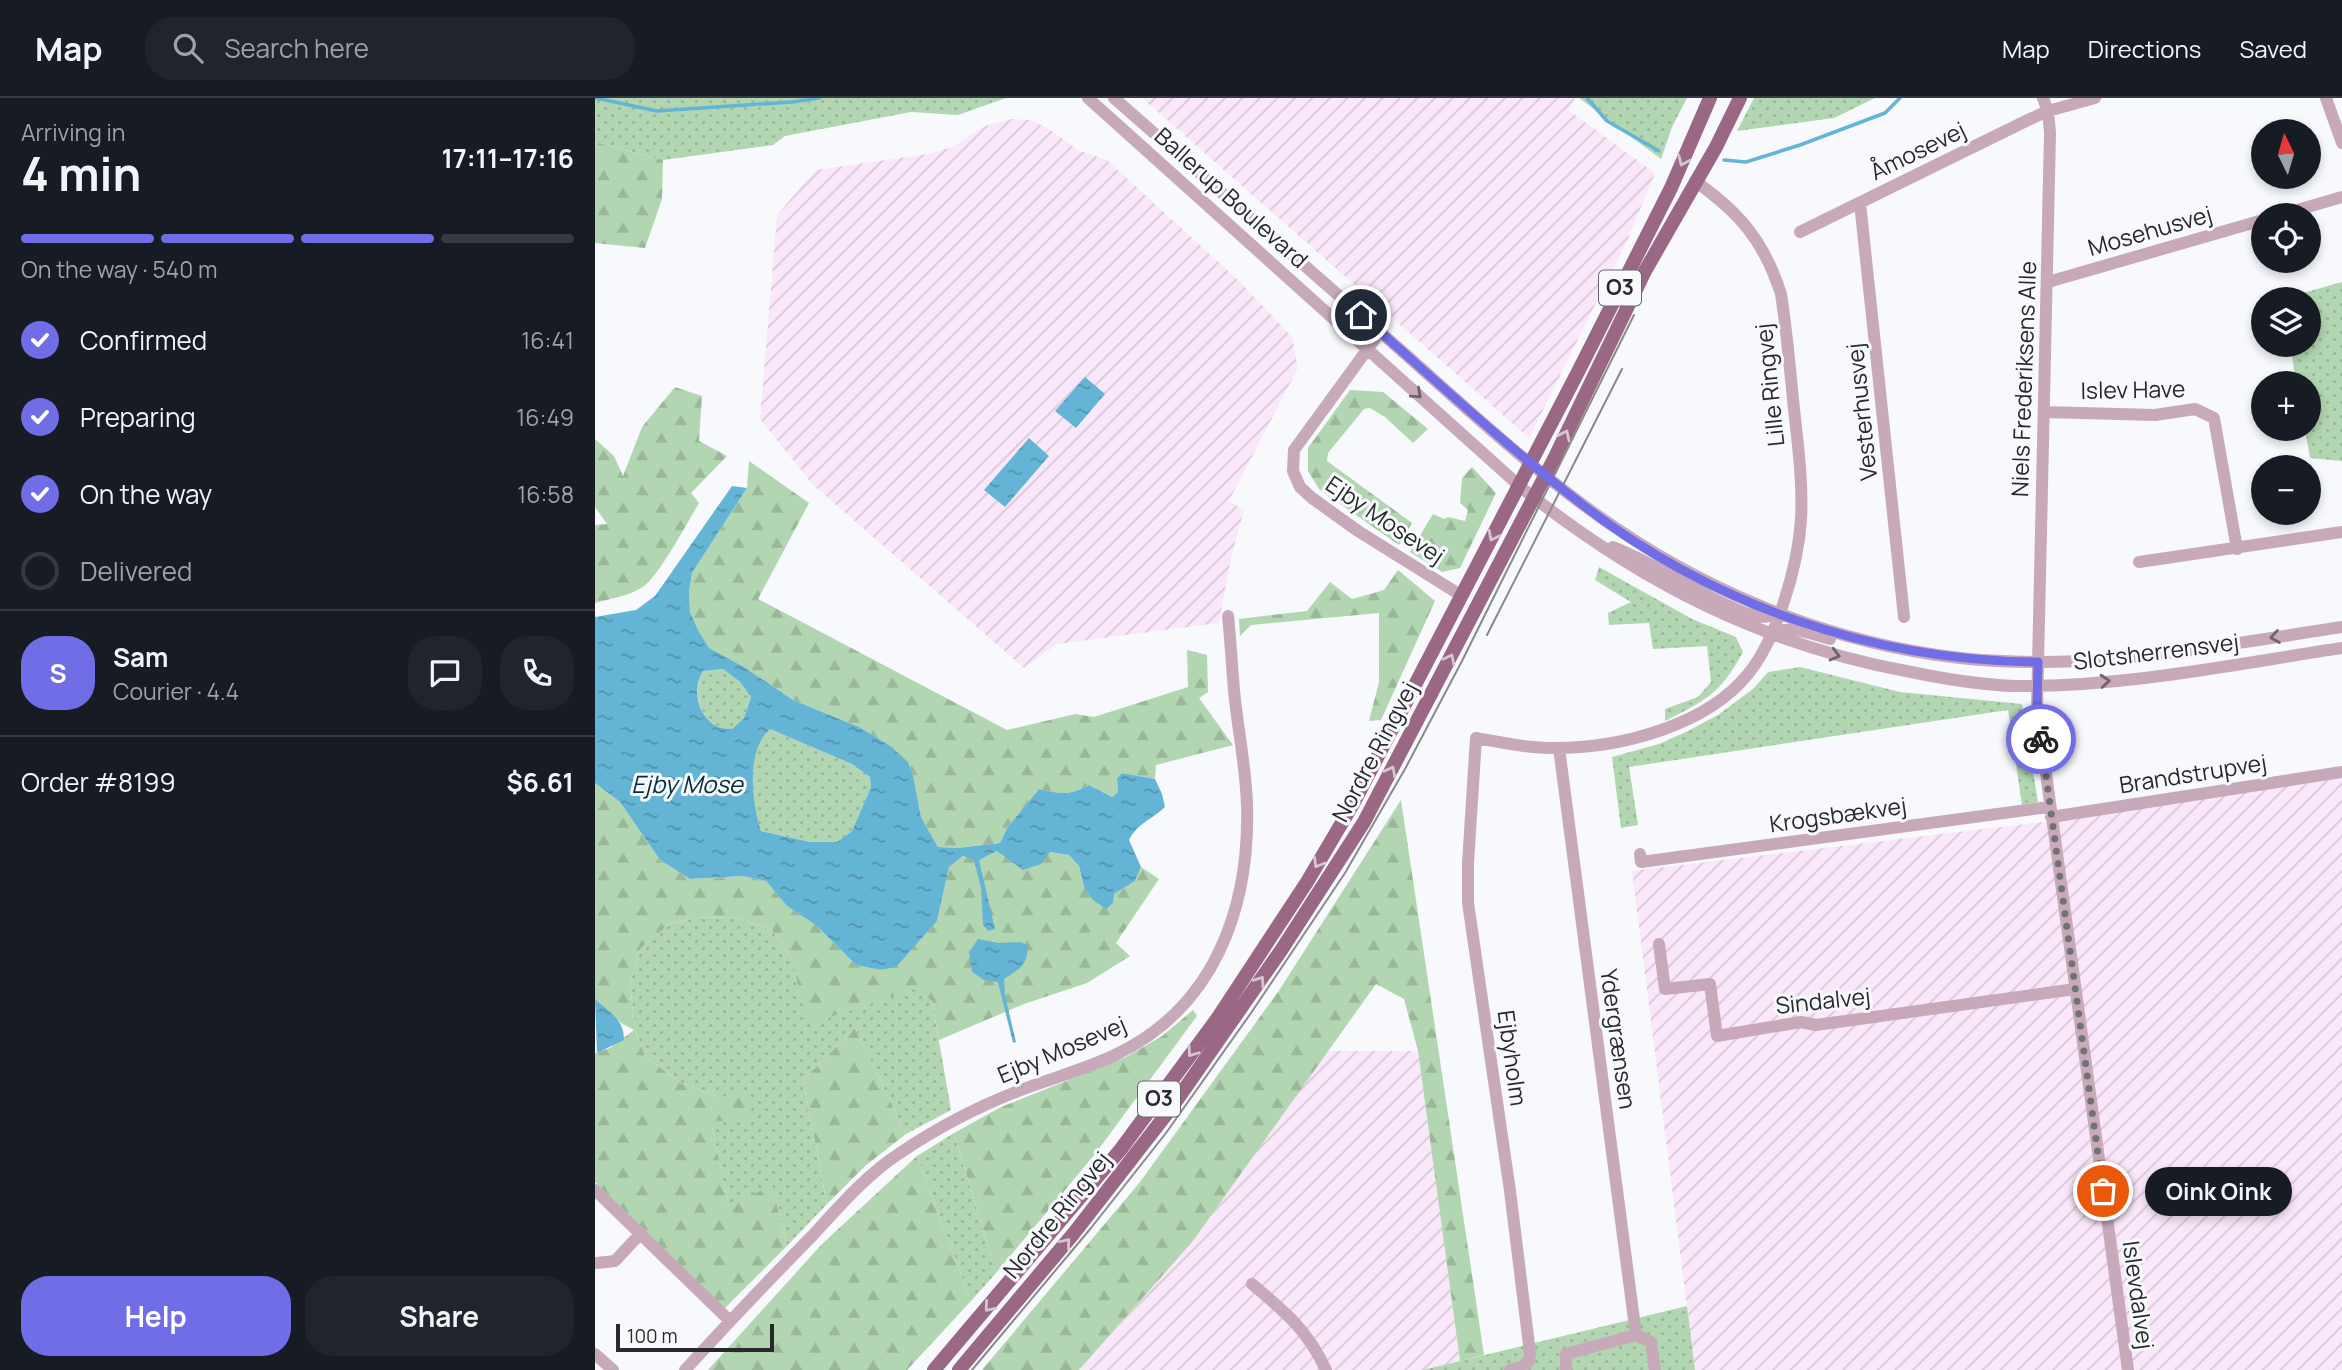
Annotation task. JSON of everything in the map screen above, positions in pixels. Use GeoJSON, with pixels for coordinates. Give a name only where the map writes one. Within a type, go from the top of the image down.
{"type":"FeatureCollection","features":[{"type":"Feature","properties":{"kind":"main road","name":"Nordre Ringvej"},"geometry":{"type":"LineString","coordinates":[[934,1370],[1121,1149],[1231,998],[1307,882],[1353,804],[1650,231],[1710,98]]}},
{"type":"Feature","properties":{"kind":"main road","name":"Nordre Ringvej"},"geometry":{"type":"LineString","coordinates":[[959,1370],[1074,1233],[1172,1107],[1350,846],[1554,459],[1645,271],[1740,98]]}},
{"type":"Feature","properties":{"kind":"street","name":"Ballerup Boulevard"},"geometry":{"type":"LineString","coordinates":[[1088,98],[1482,453],[1566,524]]}},
{"type":"Feature","properties":{"kind":"street","name":"Ballerup Boulevard"},"geometry":{"type":"LineString","coordinates":[[1114,98],[1493,432],[1580,503]]}},
{"type":"Feature","properties":{"kind":"street","name":"Niels Frederiksens Alle"},"geometry":{"type":"LineString","coordinates":[[2037,686],[2050,133],[2048,111],[2043,98]]}},
{"type":"Feature","properties":{"kind":"street","name":"Åmosevej"},"geometry":{"type":"LineString","coordinates":[[1800,232],[2048,111],[2095,98]]}},
{"type":"Feature","properties":{"kind":"street"},"geometry":{"type":"LineString","coordinates":[[2326,98],[2342,143]]}},
{"type":"Feature","properties":{"kind":"street","name":"Lille Ringvej"},"geometry":{"type":"LineString","coordinates":[[1695,181],[1731,208],[1748,227],[1762,247],[1781,294],[1801,489],[1797,550],[1791,579],[1778,614]]}},
{"type":"Feature","properties":{"kind":"street"},"geometry":{"type":"LineString","coordinates":[[2321,203],[2342,197]]}},
{"type":"Feature","properties":{"kind":"street","name":"Vesterhusvej"},"geometry":{"type":"LineString","coordinates":[[1860,203],[1904,617]]}},
{"type":"Feature","properties":{"kind":"street","name":"Mosehusvej"},"geometry":{"type":"LineString","coordinates":[[2048,282],[2251,223]]}},
{"type":"Feature","properties":{"kind":"street","name":"Ejby Mosevej"},"geometry":{"type":"LineString","coordinates":[[1380,332],[1294,450],[1293,471],[1300,487],[1312,498],[1358,531],[1462,596]]}},
{"type":"Feature","properties":{"kind":"street","name":"Islev Have"},"geometry":{"type":"LineString","coordinates":[[2043,412],[2155,415],[2195,409],[2214,418],[2237,549]]}},
{"type":"Feature","properties":{"kind":"street","name":"Slotsherrensvej"},"geometry":{"type":"LineString","coordinates":[[1580,503],[1669,563],[1721,591],[1778,614],[1869,642],[1915,651],[1961,658],[2070,663],[2144,656],[2342,626]]}},
{"type":"Feature","properties":{"kind":"street","name":"Slotsherrensvej"},"geometry":{"type":"LineString","coordinates":[[1566,524],[1656,580],[1708,608],[1770,635],[1879,666],[1945,679],[2037,686],[2145,678],[2342,648]]}},
{"type":"Feature","properties":{"kind":"street"},"geometry":{"type":"LineString","coordinates":[[2139,562],[2342,532]]}},
{"type":"Feature","properties":{"kind":"street","name":"Slotsherrensvej"},"geometry":{"type":"LineString","coordinates":[[1589,538],[1629,553],[1704,594],[1754,616],[1778,614]]}},
{"type":"Feature","properties":{"kind":"street"},"geometry":{"type":"LineString","coordinates":[[1559,748],[1626,740],[1663,729],[1701,712],[1728,693],[1748,674],[1770,635],[1778,614]]}},
{"type":"Feature","properties":{"kind":"street","name":"Ejby Mosevej"},"geometry":{"type":"LineString","coordinates":[[685,1370],[863,1182],[898,1153],[968,1114],[1018,1091],[1115,1055],[1156,1031],[1203,982],[1226,939],[1237,905],[1246,861],[1247,803],[1228,616]]}},
{"type":"Feature","properties":{"kind":"street","name":"Slotsherrensvej"},"geometry":{"type":"LineString","coordinates":[[1770,635],[1784,629],[1795,629],[1886,653],[1915,651]]}},
{"type":"Feature","properties":{"kind":"street","name":"Islevdalvej"},"geometry":{"type":"LineString","coordinates":[[2037,686],[2037,708],[2050,812],[2128,1370]]}},
{"type":"Feature","properties":{"kind":"street","name":"Ejbyholm"},"geometry":{"type":"LineString","coordinates":[[1510,1370],[1529,1361],[1530,1353],[1510,1191],[1468,902],[1476,738],[1559,748]]}},
{"type":"Feature","properties":{"kind":"street","name":"Ydergrænsen"},"geometry":{"type":"LineString","coordinates":[[1559,748],[1636,1335],[1651,1342],[1655,1370]]}},
{"type":"Feature","properties":{"kind":"street","name":"Brandstrupvej"},"geometry":{"type":"LineString","coordinates":[[2050,812],[2342,772]]}},
{"type":"Feature","properties":{"kind":"street","name":"Krogsbækvej"},"geometry":{"type":"LineString","coordinates":[[1640,853],[1641,862],[2050,812]]}},
{"type":"Feature","properties":{"kind":"street","name":"Sindalvej"},"geometry":{"type":"LineString","coordinates":[[1659,944],[1665,989],[1710,984],[1717,1036],[2075,989]]}},
{"type":"Feature","properties":{"kind":"street"},"geometry":{"type":"LineString","coordinates":[[595,1190],[730,1321]]}},
{"type":"Feature","properties":{"kind":"street"},"geometry":{"type":"LineString","coordinates":[[597,1263],[615,1261],[641,1233]]}},
{"type":"Feature","properties":{"kind":"street"},"geometry":{"type":"LineString","coordinates":[[1252,1284],[1287,1311],[1306,1333],[1327,1370]]}},
{"type":"Feature","properties":{"kind":"street"},"geometry":{"type":"LineString","coordinates":[[1566,1370],[1566,1354],[1636,1335]]}},
{"type":"Feature","properties":{"kind":"street"},"geometry":{"type":"LineString","coordinates":[[595,1354],[613,1370]]}},
{"type":"Feature","properties":{"kind":"shaded area"},"geometry":{"type":"Polygon","coordinates":[[[1142,98],[1575,98],[1568,110],[1655,173],[1628,239],[1529,438],[1142,98]]]}},
{"type":"Feature","properties":{"kind":"shaded area"},"geometry":{"type":"Polygon","coordinates":[[[1011,119],[1030,120],[1049,129],[1078,150],[1107,160],[1239,281],[1292,337],[1298,368],[1229,501],[1244,510],[1231,557],[1219,623],[1057,644],[1024,668],[813,485],[760,419],[777,215],[816,170],[928,154],[953,147],[982,127],[1011,119]]]}},
{"type":"Feature","properties":{"kind":"shaded area"},"geometry":{"type":"Polygon","coordinates":[[[2342,776],[2342,1370],[1695,1370],[1632,871],[2067,819],[2342,776]]]}},
{"type":"Feature","properties":{"kind":"shaded area"},"geometry":{"type":"Polygon","coordinates":[[[1327,1051],[1418,1051],[1460,1361],[1423,1370],[1079,1370],[1193,1241],[1327,1051]]]}},
{"type":"Feature","properties":{"kind":"green space"},"geometry":{"type":"Polygon","coordinates":[[[595,98],[1006,98],[958,115],[911,112],[785,136],[773,145],[663,160],[595,142],[595,98]]]}},
{"type":"Feature","properties":{"kind":"green space"},"geometry":{"type":"Polygon","coordinates":[[[1579,98],[1687,98],[1672,127],[1661,159],[1579,98]]]}},
{"type":"Feature","properties":{"kind":"green space"},"geometry":{"type":"Polygon","coordinates":[[[1754,98],[1875,98],[1834,118],[1737,131],[1754,98]]]}},
{"type":"Feature","properties":{"kind":"green space"},"geometry":{"type":"Polygon","coordinates":[[[595,142],[663,160],[662,199],[645,248],[595,243],[595,142]]]}},
{"type":"Feature","properties":{"kind":"green space"},"geometry":{"type":"Polygon","coordinates":[[[2342,282],[2342,461],[2309,455],[2307,441],[2321,441],[2321,371],[2294,371],[2292,357],[2321,357],[2321,288],[2342,282]]]}},
{"type":"Feature","properties":{"kind":"green space"},"geometry":{"type":"Polygon","coordinates":[[[675,387],[702,396],[699,441],[727,456],[691,493],[699,503],[664,562],[648,583],[630,593],[595,603],[595,525],[607,524],[595,507],[595,439],[614,456],[623,476],[642,427],[675,387]]]}},
{"type":"Feature","properties":{"kind":"green space"},"geometry":{"type":"Polygon","coordinates":[[[1350,390],[1383,392],[1428,429],[1413,443],[1385,417],[1370,408],[1364,409],[1328,453],[1327,461],[1412,523],[1399,545],[1319,489],[1308,471],[1308,448],[1350,390]]]}},
{"type":"Feature","properties":{"kind":"green space"},"geometry":{"type":"Polygon","coordinates":[[[749,461],[809,503],[758,599],[1007,730],[1075,714],[1094,717],[1188,687],[1187,650],[1207,655],[1208,692],[1199,698],[1233,745],[1156,765],[1155,779],[1122,773],[1117,778],[1118,792],[1112,797],[1089,785],[1065,793],[1039,789],[1007,828],[1000,843],[958,848],[938,847],[921,817],[914,780],[889,745],[859,727],[793,700],[744,667],[709,648],[698,630],[690,612],[692,573],[747,488],[749,461]]]}},
{"type":"Feature","properties":{"kind":"green space"},"geometry":{"type":"Polygon","coordinates":[[[1472,467],[1496,493],[1460,568],[1442,572],[1410,552],[1433,514],[1444,519],[1448,517],[1465,521],[1468,510],[1460,503],[1462,478],[1472,467]]]}},
{"type":"Feature","properties":{"kind":"green space"},"geometry":{"type":"Polygon","coordinates":[[[1599,567],[1692,619],[1736,637],[1743,652],[1719,687],[1702,701],[1665,721],[1665,709],[1698,697],[1711,682],[1707,646],[1653,649],[1649,623],[1609,625],[1608,613],[1631,602],[1595,580],[1599,567]]]}},
{"type":"Feature","properties":{"kind":"green space"},"geometry":{"type":"Polygon","coordinates":[[[1398,570],[1435,601],[1381,720],[1369,721],[1379,682],[1379,613],[1251,625],[1240,636],[1239,619],[1307,611],[1330,582],[1352,599],[1384,590],[1398,570]]]}},
{"type":"Feature","properties":{"kind":"green space"},"geometry":{"type":"Polygon","coordinates":[[[1800,667],[1900,692],[2022,704],[2038,802],[2022,805],[2008,710],[1629,767],[1638,825],[1621,828],[1612,757],[1659,744],[1688,731],[1718,715],[1753,689],[1768,672],[1800,667]]]}},
{"type":"Feature","properties":{"kind":"green space"},"geometry":{"type":"Polygon","coordinates":[[[723,669],[740,682],[751,697],[744,718],[732,729],[718,727],[710,721],[699,701],[698,686],[703,671],[723,669]]]}},
{"type":"Feature","properties":{"kind":"green space"},"geometry":{"type":"Polygon","coordinates":[[[770,729],[852,764],[870,777],[871,787],[852,831],[837,842],[810,842],[761,831],[753,792],[753,764],[756,751],[770,729]]]}},
{"type":"Feature","properties":{"kind":"green space"},"geometry":{"type":"Polygon","coordinates":[[[595,783],[620,802],[660,860],[690,879],[743,876],[766,881],[787,906],[817,926],[856,965],[880,970],[896,966],[937,921],[949,867],[963,856],[979,859],[997,851],[1069,855],[1079,866],[1084,887],[1114,894],[1135,881],[1141,867],[1159,879],[1116,943],[1130,956],[1087,983],[1024,1004],[939,1040],[932,1001],[915,989],[807,1022],[792,960],[772,930],[733,917],[695,918],[669,924],[641,948],[630,983],[635,1030],[645,1056],[680,1083],[719,1097],[748,1093],[751,1118],[711,1122],[729,1207],[772,1185],[787,1246],[724,1309],[595,1182],[595,1053],[610,1048],[634,1030],[621,1023],[595,999],[595,783]]]}},
{"type":"Feature","properties":{"kind":"green space"},"geometry":{"type":"Polygon","coordinates":[[[1401,800],[1484,1355],[1460,1361],[1418,1051],[1404,999],[1376,984],[1193,1241],[1079,1370],[982,1370],[1140,1182],[1278,992],[1401,800]]]}},
{"type":"Feature","properties":{"kind":"green space"},"geometry":{"type":"Polygon","coordinates":[[[733,917],[772,930],[792,960],[800,986],[824,1019],[915,988],[932,1001],[951,1110],[906,1134],[855,1028],[803,1080],[827,1204],[787,1246],[772,1186],[729,1208],[711,1122],[719,1097],[680,1083],[645,1056],[635,1030],[630,983],[641,948],[669,924],[695,918],[733,917]]]}},
{"type":"Feature","properties":{"kind":"green space"},"geometry":{"type":"Polygon","coordinates":[[[1193,1010],[1197,1016],[1095,1154],[996,1273],[954,1133],[1001,1107],[1126,1057],[1162,1036],[1193,1010]]]}},
{"type":"Feature","properties":{"kind":"green space"},"geometry":{"type":"Polygon","coordinates":[[[855,1028],[906,1134],[865,1166],[827,1204],[803,1080],[855,1028]]]}},
{"type":"Feature","properties":{"kind":"green space"},"geometry":{"type":"Polygon","coordinates":[[[954,1133],[996,1273],[971,1301],[917,1156],[954,1133]]]}},
{"type":"Feature","properties":{"kind":"green space"},"geometry":{"type":"Polygon","coordinates":[[[917,1156],[971,1301],[907,1370],[708,1370],[822,1244],[917,1156]]]}},
{"type":"Feature","properties":{"kind":"green space"},"geometry":{"type":"Polygon","coordinates":[[[1687,1306],[1695,1370],[1423,1370],[1687,1306]]]}},
{"type":"Feature","properties":{"kind":"water"},"geometry":{"type":"Polygon","coordinates":[[[1085,377],[1105,394],[1076,428],[1055,411],[1085,377]]]}},
{"type":"Feature","properties":{"kind":"water"},"geometry":{"type":"Polygon","coordinates":[[[1029,438],[1049,456],[1005,507],[984,490],[1029,438]]]}},
{"type":"Feature","properties":{"kind":"water","name":"Ejby Mose"},"geometry":{"type":"Polygon","coordinates":[[[732,486],[747,488],[692,573],[690,612],[709,648],[744,667],[793,700],[859,727],[889,745],[908,762],[921,817],[938,847],[958,848],[1000,843],[1007,828],[1039,789],[1065,793],[1089,785],[1112,797],[1118,792],[1117,778],[1122,773],[1155,779],[1165,807],[1141,826],[1129,840],[1141,867],[1135,881],[1114,894],[1113,903],[1106,909],[1093,900],[1084,887],[1079,866],[1069,855],[1050,852],[1041,864],[1023,870],[997,851],[979,860],[995,929],[988,931],[983,925],[981,888],[974,860],[963,856],[949,867],[937,921],[896,967],[880,970],[856,965],[817,926],[787,906],[766,881],[743,876],[690,879],[660,860],[620,802],[595,783],[595,617],[636,610],[655,596],[732,486]],[[723,669],[703,671],[698,686],[698,701],[710,721],[718,727],[732,729],[744,718],[751,697],[740,682],[723,669]],[[770,729],[762,739],[754,764],[753,792],[761,831],[810,842],[837,842],[852,831],[871,787],[870,777],[852,764],[770,729]]]}},
{"type":"Feature","properties":{"kind":"water"},"geometry":{"type":"Polygon","coordinates":[[[978,939],[1028,945],[1022,966],[1004,979],[1016,1042],[1013,1043],[998,982],[984,980],[972,972],[969,952],[978,939]]]}},
{"type":"Feature","properties":{"kind":"water"},"geometry":{"type":"Polygon","coordinates":[[[595,999],[619,1021],[624,1040],[597,1053],[595,999]]]}},
{"type":"Feature","properties":{"kind":"waterway"},"geometry":{"type":"LineString","coordinates":[[596,98],[657,111],[819,98]]}},
{"type":"Feature","properties":{"kind":"waterway"},"geometry":{"type":"LineString","coordinates":[[1587,98],[1607,121],[1659,151]]}},
{"type":"Feature","properties":{"kind":"waterway"},"geometry":{"type":"LineString","coordinates":[[1724,160],[1746,162],[1800,145],[1885,113],[1900,98]]}},
{"type":"Feature","properties":{"kind":"tram line"},"geometry":{"type":"LineString","coordinates":[[972,1370],[1091,1228],[1166,1133],[1345,873],[1405,769],[1462,661],[1634,315]]}},
{"type":"Feature","properties":{"kind":"tram line"},"geometry":{"type":"LineString","coordinates":[[1487,635],[1622,369]]}},
{"type":"Feature","properties":{"kind":"way so far"},"geometry":{"type":"LineString","coordinates":[[2041,739],[2103,1191]]}},
{"type":"Feature","properties":{"kind":"place","name":"Oink Oink"},"geometry":{"type":"Point","coordinates":[2103,1191]}},
{"type":"Feature","properties":{"kind":"route"},"geometry":{"type":"LineString","coordinates":[[1361,315],[1493,432],[1580,503],[1669,563],[1721,591],[1778,614],[1882,646],[1961,658],[2038,662],[2037,708],[2041,739]]}}]}
